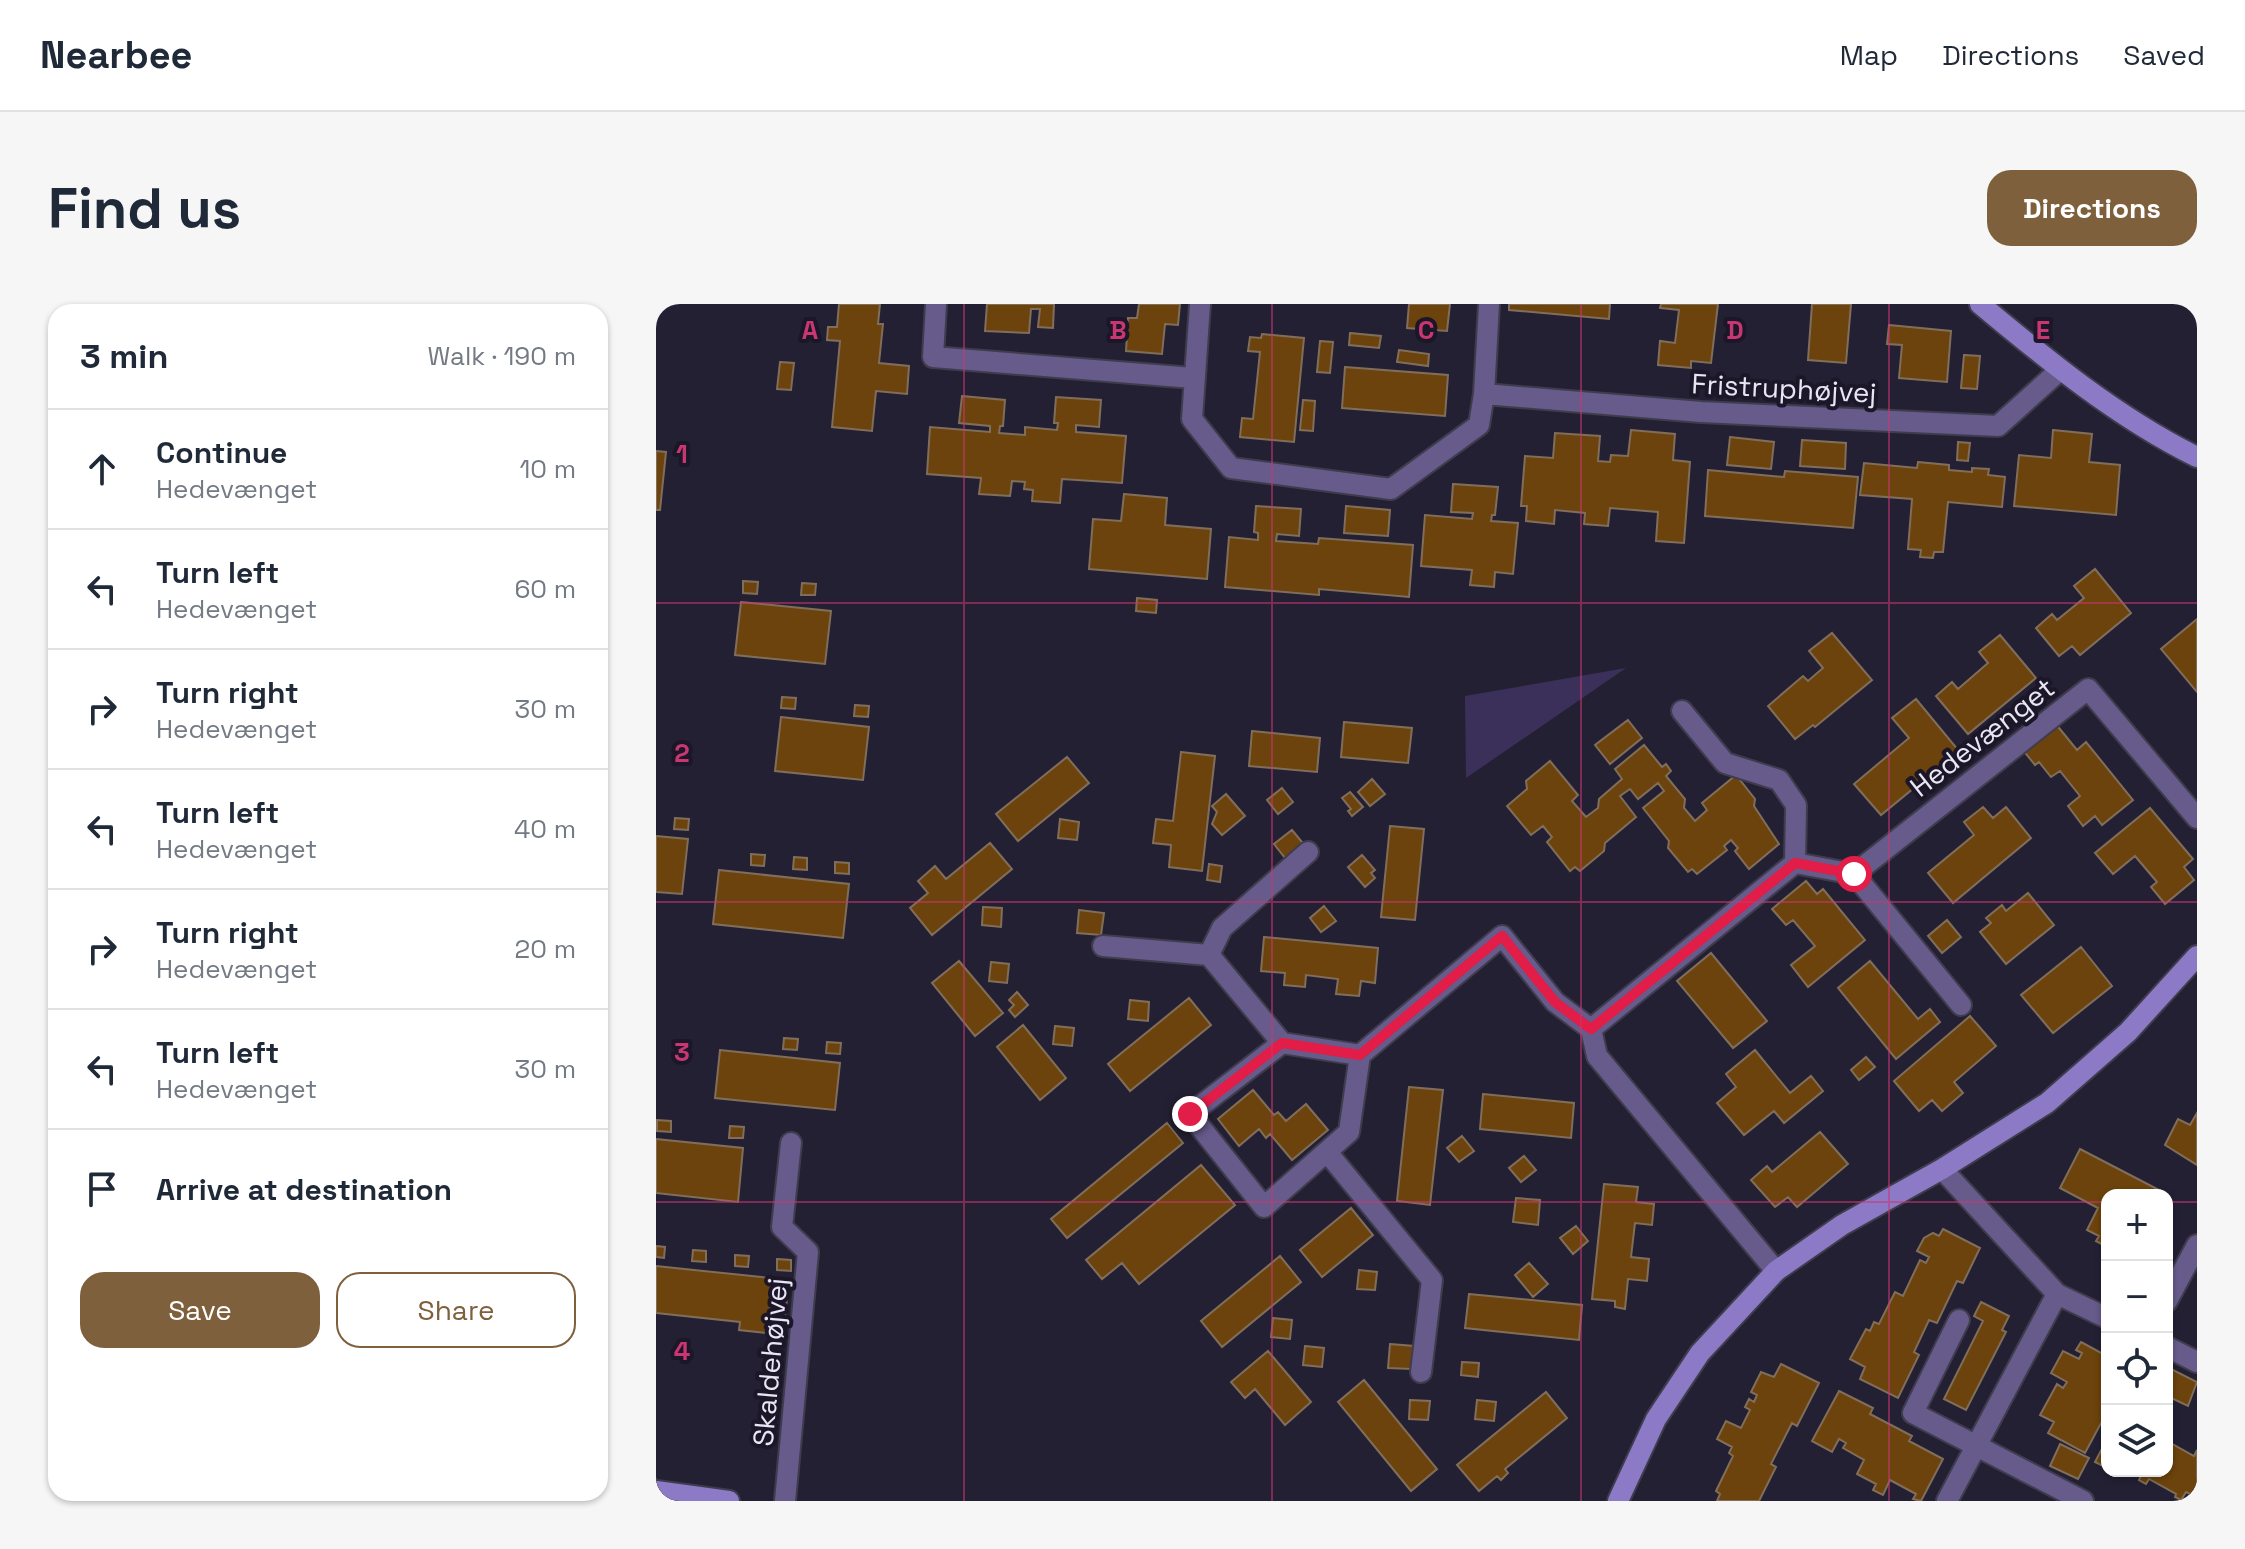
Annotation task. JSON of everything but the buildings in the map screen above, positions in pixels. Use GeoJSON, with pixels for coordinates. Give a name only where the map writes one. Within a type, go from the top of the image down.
{"type":"FeatureCollection","features":[{"type":"Feature","properties":{"kind":"street"},"geometry":{"type":"LineString","coordinates":[[936,304],[933,357],[1193,378]]}},
{"type":"Feature","properties":{"kind":"street"},"geometry":{"type":"LineString","coordinates":[[1200,304],[1192,419],[1231,468],[1391,489],[1479,425],[1484,394],[1489,304]]}},
{"type":"Feature","properties":{"kind":"street"},"geometry":{"type":"LineString","coordinates":[[1980,304],[2060,370],[2176,447],[2197,457]]}},
{"type":"Feature","properties":{"kind":"street","name":"Fristruphøjvej"},"geometry":{"type":"LineString","coordinates":[[1484,394],[1701,412],[1998,426],[2060,370]]}},
{"type":"Feature","properties":{"kind":"street","name":"Hedevænget"},"geometry":{"type":"LineString","coordinates":[[1854,874],[2088,689],[2197,818]]}},
{"type":"Feature","properties":{"kind":"street"},"geometry":{"type":"LineString","coordinates":[[1682,711],[1725,763],[1779,780],[1796,805],[1795,863]]}},
{"type":"Feature","properties":{"kind":"street"},"geometry":{"type":"LineString","coordinates":[[1209,955],[1222,928],[1308,852]]}},
{"type":"Feature","properties":{"kind":"street"},"geometry":{"type":"LineString","coordinates":[[1591,1029],[1795,863],[1854,874],[1961,1005]]}},
{"type":"Feature","properties":{"kind":"street"},"geometry":{"type":"LineString","coordinates":[[1282,1043],[1190,1114],[1264,1207],[1349,1132],[1360,1055],[1502,936],[1555,1002],[1591,1029],[1597,1056],[1776,1271]]}},
{"type":"Feature","properties":{"kind":"street"},"geometry":{"type":"LineString","coordinates":[[1103,946],[1209,955],[1282,1043],[1360,1055]]}},
{"type":"Feature","properties":{"kind":"street"},"geometry":{"type":"LineString","coordinates":[[1618,1501],[1656,1419],[1700,1353],[1776,1271],[1842,1225],[1942,1169],[2047,1103],[2128,1032],[2197,956]]}},
{"type":"Feature","properties":{"kind":"street","name":"Skaldehøjvej"},"geometry":{"type":"LineString","coordinates":[[785,1501],[808,1252],[782,1227],[791,1143]]}},
{"type":"Feature","properties":{"kind":"street"},"geometry":{"type":"LineString","coordinates":[[1327,1152],[1432,1280],[1421,1372]]}},
{"type":"Feature","properties":{"kind":"street"},"geometry":{"type":"LineString","coordinates":[[1942,1169],[2057,1294],[2101,1315]]}},
{"type":"Feature","properties":{"kind":"street"},"geometry":{"type":"LineString","coordinates":[[2173,1290],[2197,1245]]}},
{"type":"Feature","properties":{"kind":"street"},"geometry":{"type":"LineString","coordinates":[[1947,1501],[2057,1294]]}},
{"type":"Feature","properties":{"kind":"street"},"geometry":{"type":"LineString","coordinates":[[1959,1320],[1913,1413],[2083,1501]]}},
{"type":"Feature","properties":{"kind":"street"},"geometry":{"type":"LineString","coordinates":[[2173,1350],[2197,1362]]}},
{"type":"Feature","properties":{"kind":"street"},"geometry":{"type":"LineString","coordinates":[[656,1491],[729,1501]]}},
{"type":"Feature","properties":{"kind":"shaded area"},"geometry":{"type":"Polygon","coordinates":[[[1626,668],[1466,778],[1465,696],[1626,668]]]}},
{"type":"Feature","properties":{"kind":"route"},"geometry":{"type":"LineString","coordinates":[[1190,1114],[1282,1043],[1360,1055],[1502,936],[1555,1002],[1591,1029],[1795,863],[1854,874]]}}]}
